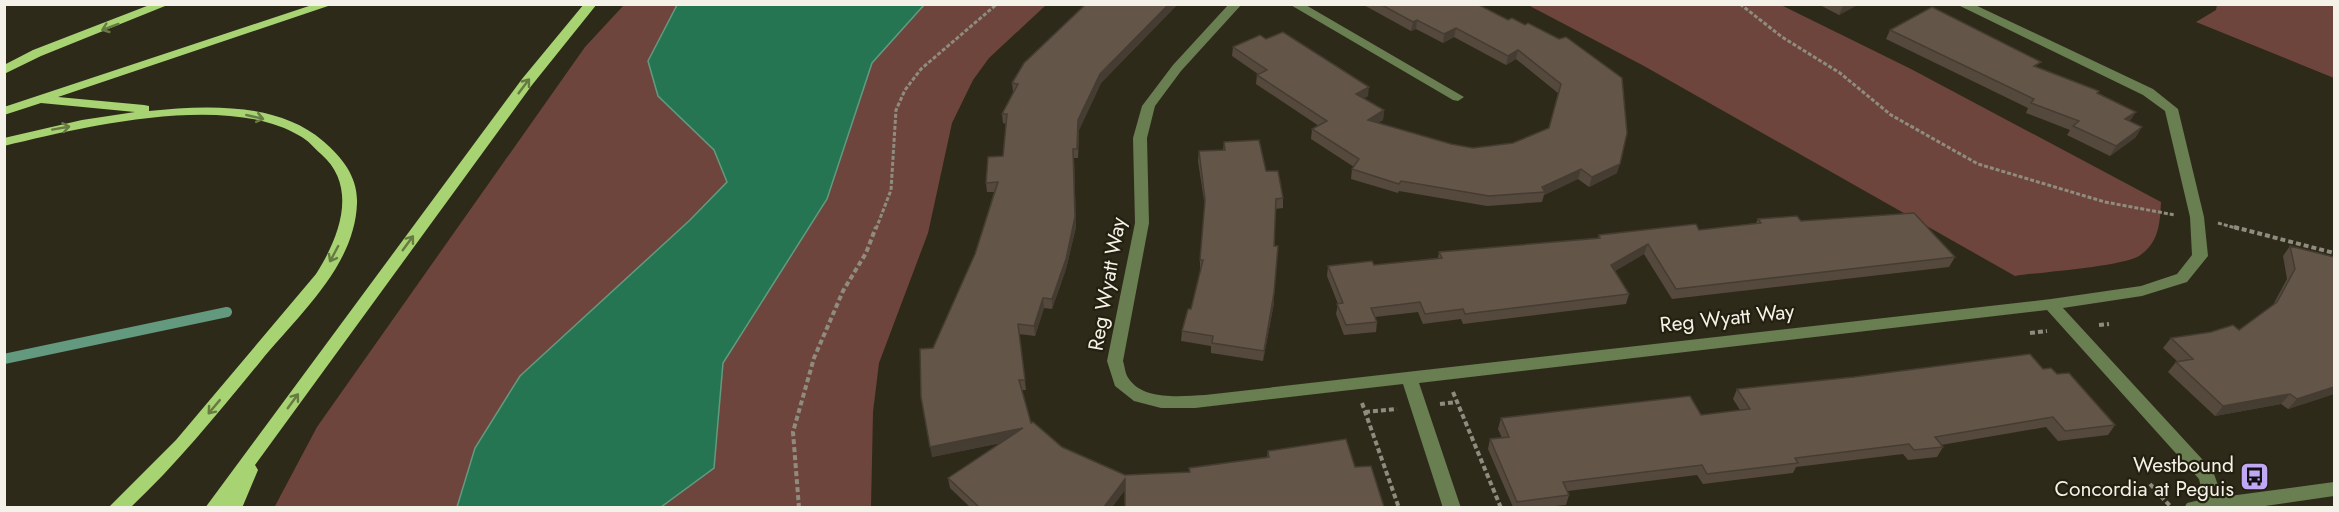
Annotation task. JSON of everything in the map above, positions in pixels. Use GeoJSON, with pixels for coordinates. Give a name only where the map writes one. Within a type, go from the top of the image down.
{"type":"FeatureCollection","features":[{"type":"Feature","properties":{"kind":"main road"},"geometry":{"type":"LineString","coordinates":[[4,70],[37,53],[164,4]]}},
{"type":"Feature","properties":{"kind":"main road"},"geometry":{"type":"LineString","coordinates":[[4,111],[328,4]]}},
{"type":"Feature","properties":{"kind":"main road"},"geometry":{"type":"LineString","coordinates":[[214,507],[520,91],[591,4]]}},
{"type":"Feature","properties":{"kind":"main road"},"geometry":{"type":"LineString","coordinates":[[39,100],[182,112]]}},
{"type":"Feature","properties":{"kind":"main road"},"geometry":{"type":"LineString","coordinates":[[4,141],[104,121],[182,112],[244,114],[278,122],[309,134],[330,153],[347,175],[351,202],[345,230],[315,286],[132,507]]}},
{"type":"Feature","properties":{"kind":"main road"},"geometry":{"type":"LineString","coordinates":[[233,507],[259,448]]}},
{"type":"Feature","properties":{"kind":"main road"},"geometry":{"type":"LineString","coordinates":[[117,507],[170,459]]}},
{"type":"Feature","properties":{"kind":"street","name":"Reg Wyatt Way"},"geometry":{"type":"LineString","coordinates":[[1236,4],[1177,68],[1149,106],[1140,138],[1142,223],[1114,361],[1122,383],[1145,399],[1180,403],[2051,304],[2142,291],[2182,278],[2200,256],[2197,217],[2171,110],[2161,100],[1962,4]]}},
{"type":"Feature","properties":{"kind":"street"},"geometry":{"type":"LineString","coordinates":[[1294,4],[1458,97]]}},
{"type":"Feature","properties":{"kind":"street"},"geometry":{"type":"LineString","coordinates":[[2051,304],[2207,476],[2216,506]]}},
{"type":"Feature","properties":{"kind":"street"},"geometry":{"type":"LineString","coordinates":[[1408,376],[1452,507]]}},
{"type":"Feature","properties":{"kind":"street"},"geometry":{"type":"LineString","coordinates":[[2193,507],[2216,506],[2334,489]]}},
{"type":"Feature","properties":{"kind":"path"},"geometry":{"type":"LineString","coordinates":[[799,507],[793,432],[814,358],[843,291],[866,254],[891,190],[896,110],[905,90],[921,69],[997,4]]}},
{"type":"Feature","properties":{"kind":"path"},"geometry":{"type":"LineString","coordinates":[[1740,4],[1782,37],[1840,73],[1891,115],[1978,164],[2105,202],[2158,213],[2197,217],[2334,253]]}},
{"type":"Feature","properties":{"kind":"path"},"geometry":{"type":"LineString","coordinates":[[1445,372],[1501,507]]}},
{"type":"Feature","properties":{"kind":"path"},"geometry":{"type":"LineString","coordinates":[[1354,383],[1399,507]]}},
{"type":"Feature","properties":{"kind":"path"},"geometry":{"type":"LineString","coordinates":[[2150,484],[2172,507]]}},
{"type":"Feature","properties":{"kind":"shaded area"},"geometry":{"type":"Polygon","coordinates":[[[624,5],[1046,5],[989,58],[973,80],[952,123],[928,233],[879,363],[873,412],[871,507],[274,508],[317,427],[585,47],[624,5]]]}},
{"type":"Feature","properties":{"kind":"shaded area"},"geometry":{"type":"Polygon","coordinates":[[[677,5],[924,5],[872,63],[827,199],[723,363],[714,468],[661,507],[457,507],[475,448],[520,376],[690,220],[727,182],[714,150],[658,96],[648,61],[677,5]]]}},
{"type":"Feature","properties":{"kind":"shaded area"},"geometry":{"type":"Polygon","coordinates":[[[1528,5],[1781,5],[1911,69],[2161,202],[2157,232],[2146,251],[2129,260],[2015,276],[1644,66],[1528,5]]]}},
{"type":"Feature","properties":{"kind":"shaded area"},"geometry":{"type":"Polygon","coordinates":[[[2217,5],[2334,5],[2334,78],[2196,22],[2216,10],[2217,5]]]}},
{"type":"Feature","properties":{"kind":"building"},"geometry":{"type":"Polygon","coordinates":[[[1086,4],[1169,4],[1100,74],[1078,120],[1077,149],[1073,149],[1075,217],[1066,259],[1052,299],[1043,298],[1034,326],[1018,324],[1025,380],[1019,380],[1031,423],[1033,422],[1062,447],[1125,475],[1190,472],[1189,468],[1269,457],[1268,451],[1346,439],[1355,467],[1371,466],[1384,507],[1125,507],[1125,479],[1104,507],[979,507],[948,478],[1023,428],[930,447],[921,397],[920,349],[933,348],[975,254],[998,182],[986,183],[988,157],[1003,156],[1007,114],[1002,114],[1018,84],[1012,83],[1024,63],[1086,4]]]}},
{"type":"Feature","properties":{"kind":"building"},"geometry":{"type":"Polygon","coordinates":[[[1380,4],[1477,4],[1508,20],[1512,18],[1525,25],[1528,23],[1559,39],[1566,37],[1622,78],[1627,133],[1620,164],[1592,177],[1581,169],[1542,187],[1545,192],[1489,196],[1401,181],[1399,184],[1352,169],[1359,159],[1312,129],[1327,121],[1257,75],[1267,70],[1233,47],[1260,35],[1266,39],[1283,32],[1369,87],[1356,94],[1384,110],[1368,120],[1451,144],[1473,148],[1513,143],[1549,128],[1561,84],[1518,50],[1508,56],[1456,28],[1444,34],[1417,20],[1413,22],[1380,4]]]}},
{"type":"Feature","properties":{"kind":"building"},"geometry":{"type":"Polygon","coordinates":[[[1932,7],[2041,62],[2034,66],[2099,91],[2097,93],[2136,112],[2125,119],[2142,127],[2116,146],[2073,126],[2079,121],[2031,103],[2034,99],[1890,30],[1932,7]]]}},
{"type":"Feature","properties":{"kind":"building"},"geometry":{"type":"Polygon","coordinates":[[[1259,140],[1266,171],[1278,171],[1283,198],[1276,199],[1274,246],[1278,246],[1274,293],[1264,351],[1212,343],[1213,336],[1182,331],[1188,309],[1191,309],[1203,260],[1200,260],[1205,200],[1199,151],[1225,150],[1224,142],[1259,140]]]}},
{"type":"Feature","properties":{"kind":"building"},"geometry":{"type":"Polygon","coordinates":[[[1914,213],[1955,257],[1676,289],[1648,244],[1611,265],[1629,294],[1465,314],[1463,309],[1425,314],[1420,302],[1371,308],[1377,322],[1346,325],[1337,304],[1343,303],[1328,266],[1372,261],[1374,265],[1442,258],[1439,252],[1600,238],[1599,235],[1696,224],[1699,230],[1761,223],[1758,219],[1797,216],[1801,221],[1914,213]]]}},
{"type":"Feature","properties":{"kind":"building"},"geometry":{"type":"Polygon","coordinates":[[[2290,246],[2334,257],[2334,387],[2297,399],[2290,394],[2223,406],[2176,362],[2193,359],[2171,338],[2211,332],[2233,325],[2239,330],[2277,302],[2295,269],[2290,246]]]}},
{"type":"Feature","properties":{"kind":"building"},"geometry":{"type":"Polygon","coordinates":[[[2030,354],[2043,369],[2051,368],[2057,374],[2069,373],[2115,425],[2065,431],[2053,417],[1935,437],[1943,447],[1914,450],[1909,444],[1795,458],[1798,463],[1707,474],[1702,465],[1563,482],[1569,495],[1517,502],[1490,439],[1509,437],[1501,418],[1690,396],[1701,415],[1750,409],[1737,389],[1854,377],[2030,354]]]}},
{"type":"Feature","properties":{"kind":"waterway"},"geometry":{"type":"LineString","coordinates":[[4,359],[227,312]]}},
{"type":"Feature","properties":{"kind":"place","name":"Westbound Concordia at Peguis"},"geometry":{"type":"Point","coordinates":[2255,477]}}]}
